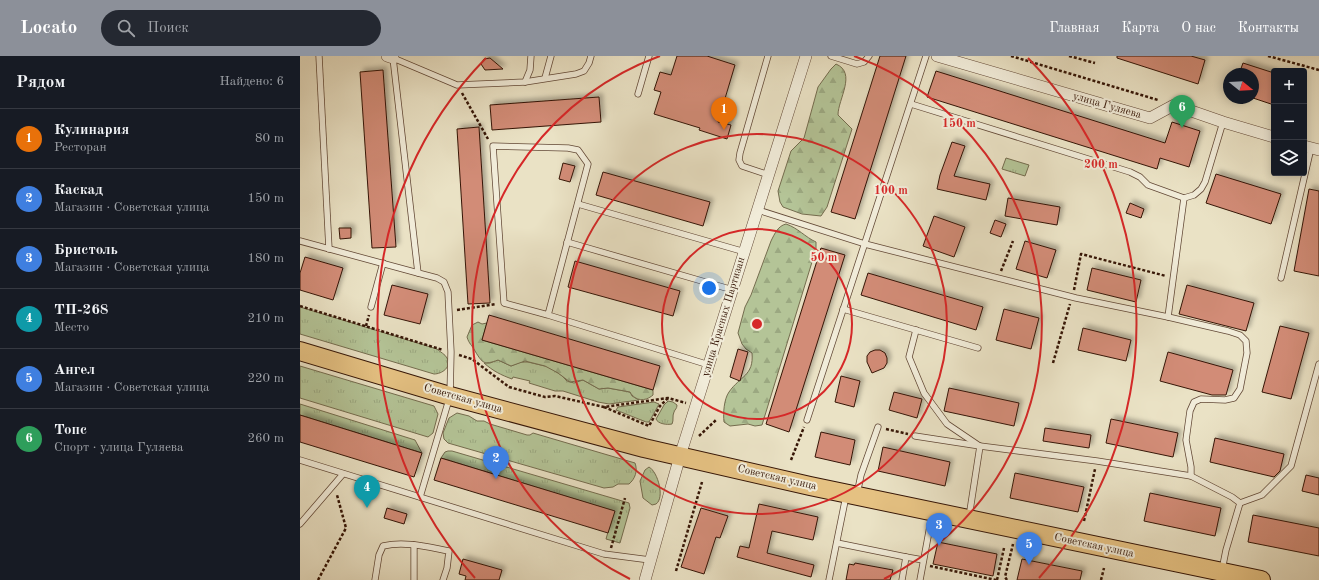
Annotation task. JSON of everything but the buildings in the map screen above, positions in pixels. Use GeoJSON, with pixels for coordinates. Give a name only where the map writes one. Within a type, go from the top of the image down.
{"type":"FeatureCollection","features":[{"type":"Feature","properties":{"kind":"main road","name":"Советская улица"},"geometry":{"type":"LineString","coordinates":[[300,351],[450,396],[644,448],[851,495],[1252,579]]}},
{"type":"Feature","properties":{"kind":"street","name":"улица Красных Партизан"},"geometry":{"type":"LineString","coordinates":[[645,580],[680,456],[806,56]]}},
{"type":"Feature","properties":{"kind":"street","name":"улица Гуляева"},"geometry":{"type":"LineString","coordinates":[[937,56],[1150,118],[1174,105]]}},
{"type":"Feature","properties":{"kind":"street"},"geometry":{"type":"LineString","coordinates":[[1174,105],[1222,122],[1271,136]]}},
{"type":"Feature","properties":{"kind":"lane"},"geometry":{"type":"LineString","coordinates":[[319,56],[329,249]]}},
{"type":"Feature","properties":{"kind":"lane"},"geometry":{"type":"LineString","coordinates":[[524,82],[530,70],[531,56]]}},
{"type":"Feature","properties":{"kind":"lane"},"geometry":{"type":"LineString","coordinates":[[545,78],[551,56]]}},
{"type":"Feature","properties":{"kind":"lane"},"geometry":{"type":"LineString","coordinates":[[390,57],[457,85],[524,82],[576,74],[584,71],[591,56]]}},
{"type":"Feature","properties":{"kind":"lane"},"geometry":{"type":"LineString","coordinates":[[638,94],[649,56]]}},
{"type":"Feature","properties":{"kind":"lane"},"geometry":{"type":"LineString","coordinates":[[768,56],[739,160],[742,166],[769,175]]}},
{"type":"Feature","properties":{"kind":"lane"},"geometry":{"type":"LineString","coordinates":[[831,56],[857,64],[864,62],[869,56]]}},
{"type":"Feature","properties":{"kind":"lane"},"geometry":{"type":"LineString","coordinates":[[806,420],[844,309],[926,56]]}},
{"type":"Feature","properties":{"kind":"lane"},"geometry":{"type":"LineString","coordinates":[[390,57],[418,272]]}},
{"type":"Feature","properties":{"kind":"lane"},"geometry":{"type":"LineString","coordinates":[[911,104],[1130,172],[1140,177],[1148,185],[1184,198],[1194,195],[1201,189],[1205,182],[1222,122]]}},
{"type":"Feature","properties":{"kind":"lane"},"geometry":{"type":"LineString","coordinates":[[548,315],[588,164],[578,150],[568,148],[493,146],[504,303],[548,315],[709,365]]}},
{"type":"Feature","properties":{"kind":"lane"},"geometry":{"type":"LineString","coordinates":[[1281,278],[1311,148]]}},
{"type":"Feature","properties":{"kind":"lane"},"geometry":{"type":"LineString","coordinates":[[1168,317],[1184,198]]}},
{"type":"Feature","properties":{"kind":"lane"},"geometry":{"type":"LineString","coordinates":[[578,204],[745,252]]}},
{"type":"Feature","properties":{"kind":"lane"},"geometry":{"type":"LineString","coordinates":[[758,210],[865,244],[1072,297],[1168,317],[1228,331],[1240,336],[1246,341],[1247,353],[1240,389],[1234,398],[1225,400],[1201,399],[1194,402],[1190,411],[1186,440],[1191,467],[1190,476]]}},
{"type":"Feature","properties":{"kind":"lane"},"geometry":{"type":"LineString","coordinates":[[300,241],[418,272],[437,278],[444,282],[448,292],[451,352],[450,396],[420,497]]}},
{"type":"Feature","properties":{"kind":"lane"},"geometry":{"type":"LineString","coordinates":[[567,242],[733,290]]}},
{"type":"Feature","properties":{"kind":"lane"},"geometry":{"type":"LineString","coordinates":[[371,306],[383,263]]}},
{"type":"Feature","properties":{"kind":"lane"},"geometry":{"type":"LineString","coordinates":[[844,309],[978,348]]}},
{"type":"Feature","properties":{"kind":"lane"},"geometry":{"type":"LineString","coordinates":[[916,330],[909,356],[924,393],[947,424],[980,446]]}},
{"type":"Feature","properties":{"kind":"lane"},"geometry":{"type":"LineString","coordinates":[[1240,503],[1262,495],[1291,466],[1319,364]]}},
{"type":"Feature","properties":{"kind":"lane"},"geometry":{"type":"LineString","coordinates":[[829,580],[837,543],[851,495],[861,475],[878,427]]}},
{"type":"Feature","properties":{"kind":"lane"},"geometry":{"type":"LineString","coordinates":[[915,436],[1097,461],[1190,476],[1240,503]]}},
{"type":"Feature","properties":{"kind":"lane"},"geometry":{"type":"LineString","coordinates":[[968,520],[980,446]]}},
{"type":"Feature","properties":{"kind":"lane"},"geometry":{"type":"LineString","coordinates":[[300,460],[609,555],[650,560]]}},
{"type":"Feature","properties":{"kind":"lane"},"geometry":{"type":"LineString","coordinates":[[300,524],[343,474]]}},
{"type":"Feature","properties":{"kind":"lane"},"geometry":{"type":"LineString","coordinates":[[1222,572],[1226,550],[1240,503]]}},
{"type":"Feature","properties":{"kind":"lane"},"geometry":{"type":"LineString","coordinates":[[920,580],[933,512]]}},
{"type":"Feature","properties":{"kind":"lane"},"geometry":{"type":"LineString","coordinates":[[837,543],[906,557],[923,562]]}},
{"type":"Feature","properties":{"kind":"lane"},"geometry":{"type":"LineString","coordinates":[[375,580],[379,555],[383,546],[395,544],[414,545],[449,551],[443,580]]}},
{"type":"Feature","properties":{"kind":"lane"},"geometry":{"type":"LineString","coordinates":[[414,545],[414,580]]}},
{"type":"Feature","properties":{"kind":"lane"},"geometry":{"type":"LineString","coordinates":[[902,580],[906,557]]}},
{"type":"Feature","properties":{"kind":"path"},"geometry":{"type":"LineString","coordinates":[[1011,56],[1174,105]]}},
{"type":"Feature","properties":{"kind":"path"},"geometry":{"type":"LineString","coordinates":[[1068,56],[1095,63]]}},
{"type":"Feature","properties":{"kind":"path"},"geometry":{"type":"LineString","coordinates":[[1268,56],[1319,70]]}},
{"type":"Feature","properties":{"kind":"path"},"geometry":{"type":"LineString","coordinates":[[457,85],[493,146]]}},
{"type":"Feature","properties":{"kind":"path"},"geometry":{"type":"LineString","coordinates":[[998,278],[1012,241]]}},
{"type":"Feature","properties":{"kind":"path"},"geometry":{"type":"LineString","coordinates":[[1053,363],[1072,297],[1081,254],[1174,278]]}},
{"type":"Feature","properties":{"kind":"path"},"geometry":{"type":"LineString","coordinates":[[448,311],[504,303]]}},
{"type":"Feature","properties":{"kind":"path"},"geometry":{"type":"LineString","coordinates":[[300,306],[472,359],[509,387],[545,397],[555,396],[604,407],[649,426],[660,406],[668,398]]}},
{"type":"Feature","properties":{"kind":"path"},"geometry":{"type":"LineString","coordinates":[[604,407],[668,398],[685,404],[688,397]]}},
{"type":"Feature","properties":{"kind":"path"},"geometry":{"type":"LineString","coordinates":[[696,439],[716,420]]}},
{"type":"Feature","properties":{"kind":"path"},"geometry":{"type":"LineString","coordinates":[[791,460],[806,420]]}},
{"type":"Feature","properties":{"kind":"path"},"geometry":{"type":"LineString","coordinates":[[878,427],[915,436]]}},
{"type":"Feature","properties":{"kind":"path"},"geometry":{"type":"LineString","coordinates":[[1084,521],[1097,461]]}},
{"type":"Feature","properties":{"kind":"path"},"geometry":{"type":"LineString","coordinates":[[676,571],[702,482]]}},
{"type":"Feature","properties":{"kind":"path"},"geometry":{"type":"LineString","coordinates":[[318,580],[346,528],[334,485]]}},
{"type":"Feature","properties":{"kind":"path"},"geometry":{"type":"LineString","coordinates":[[609,555],[625,498]]}},
{"type":"Feature","properties":{"kind":"path"},"geometry":{"type":"LineString","coordinates":[[1007,580],[1006,577],[1016,530]]}},
{"type":"Feature","properties":{"kind":"path"},"geometry":{"type":"LineString","coordinates":[[923,562],[997,580],[1004,548]]}},
{"type":"Feature","properties":{"kind":"path"},"geometry":{"type":"LineString","coordinates":[[1101,580],[1104,568]]}},
{"type":"Feature","properties":{"kind":"green space"},"geometry":{"type":"Polygon","coordinates":[[[836,64],[842,68],[846,80],[838,115],[852,129],[827,207],[821,216],[802,214],[783,207],[780,202],[778,191],[791,151],[804,138],[818,87],[836,64]]]}},
{"type":"Feature","properties":{"kind":"green space"},"geometry":{"type":"Polygon","coordinates":[[[1006,158],[1029,165],[1025,176],[1002,169],[1006,158]]]}},
{"type":"Feature","properties":{"kind":"green space"},"geometry":{"type":"Polygon","coordinates":[[[786,224],[816,242],[816,249],[762,425],[755,426],[748,424],[730,426],[724,422],[726,398],[733,387],[749,371],[752,361],[752,353],[742,344],[738,333],[745,307],[771,241],[779,228],[786,224]]]}},
{"type":"Feature","properties":{"kind":"green space"},"geometry":{"type":"Polygon","coordinates":[[[300,307],[437,349],[447,358],[447,367],[440,373],[434,374],[300,334],[300,307]]]}},
{"type":"Feature","properties":{"kind":"green space"},"geometry":{"type":"Polygon","coordinates":[[[478,322],[482,324],[487,323],[482,340],[653,390],[653,395],[647,399],[640,400],[630,392],[608,388],[599,389],[583,380],[570,382],[545,366],[525,361],[511,366],[498,360],[490,363],[484,362],[467,337],[472,325],[478,322]]]}},
{"type":"Feature","properties":{"kind":"green space"},"geometry":{"type":"Polygon","coordinates":[[[498,360],[511,366],[521,362],[528,362],[549,367],[567,381],[574,383],[583,380],[599,389],[608,388],[630,392],[632,396],[639,400],[609,404],[563,391],[555,391],[529,383],[530,381],[513,377],[512,379],[497,372],[484,363],[490,363],[498,360]]]}},
{"type":"Feature","properties":{"kind":"green space"},"geometry":{"type":"Polygon","coordinates":[[[300,366],[434,406],[438,414],[433,433],[428,437],[300,398],[300,366]]]}},
{"type":"Feature","properties":{"kind":"green space"},"geometry":{"type":"Polygon","coordinates":[[[668,401],[677,405],[673,414],[672,424],[661,423],[656,419],[668,401]]]}},
{"type":"Feature","properties":{"kind":"green space"},"geometry":{"type":"Polygon","coordinates":[[[654,402],[659,404],[649,422],[616,410],[618,407],[654,402]]]}},
{"type":"Feature","properties":{"kind":"green space"},"geometry":{"type":"Polygon","coordinates":[[[300,404],[415,440],[422,453],[300,415],[300,404]]]}},
{"type":"Feature","properties":{"kind":"green space"},"geometry":{"type":"Polygon","coordinates":[[[457,413],[469,416],[477,421],[484,421],[527,435],[533,433],[635,463],[635,475],[629,484],[618,484],[613,487],[604,488],[448,443],[444,439],[443,433],[449,418],[457,413]]]}},
{"type":"Feature","properties":{"kind":"green space"},"geometry":{"type":"Polygon","coordinates":[[[448,451],[629,503],[630,508],[620,543],[606,539],[614,511],[441,458],[445,452],[448,451]]]}},
{"type":"Feature","properties":{"kind":"green space"},"geometry":{"type":"Polygon","coordinates":[[[649,467],[658,479],[660,491],[659,501],[652,505],[643,498],[640,481],[645,470],[649,467]]]}},
{"type":"Feature","properties":{"kind":"place","name":"Топс"},"geometry":{"type":"Point","coordinates":[1182,128]}},
{"type":"Feature","properties":{"kind":"place","name":"Кулинария"},"geometry":{"type":"Point","coordinates":[724,130]}},
{"type":"Feature","properties":{"kind":"place","name":"Каскад"},"geometry":{"type":"Point","coordinates":[496,479]}},
{"type":"Feature","properties":{"kind":"place","name":"ТП-268"},"geometry":{"type":"Point","coordinates":[367,508]}},
{"type":"Feature","properties":{"kind":"place","name":"Бристоль"},"geometry":{"type":"Point","coordinates":[939,546]}},
{"type":"Feature","properties":{"kind":"place","name":"Ангел"},"geometry":{"type":"Point","coordinates":[1029,565]}}]}
